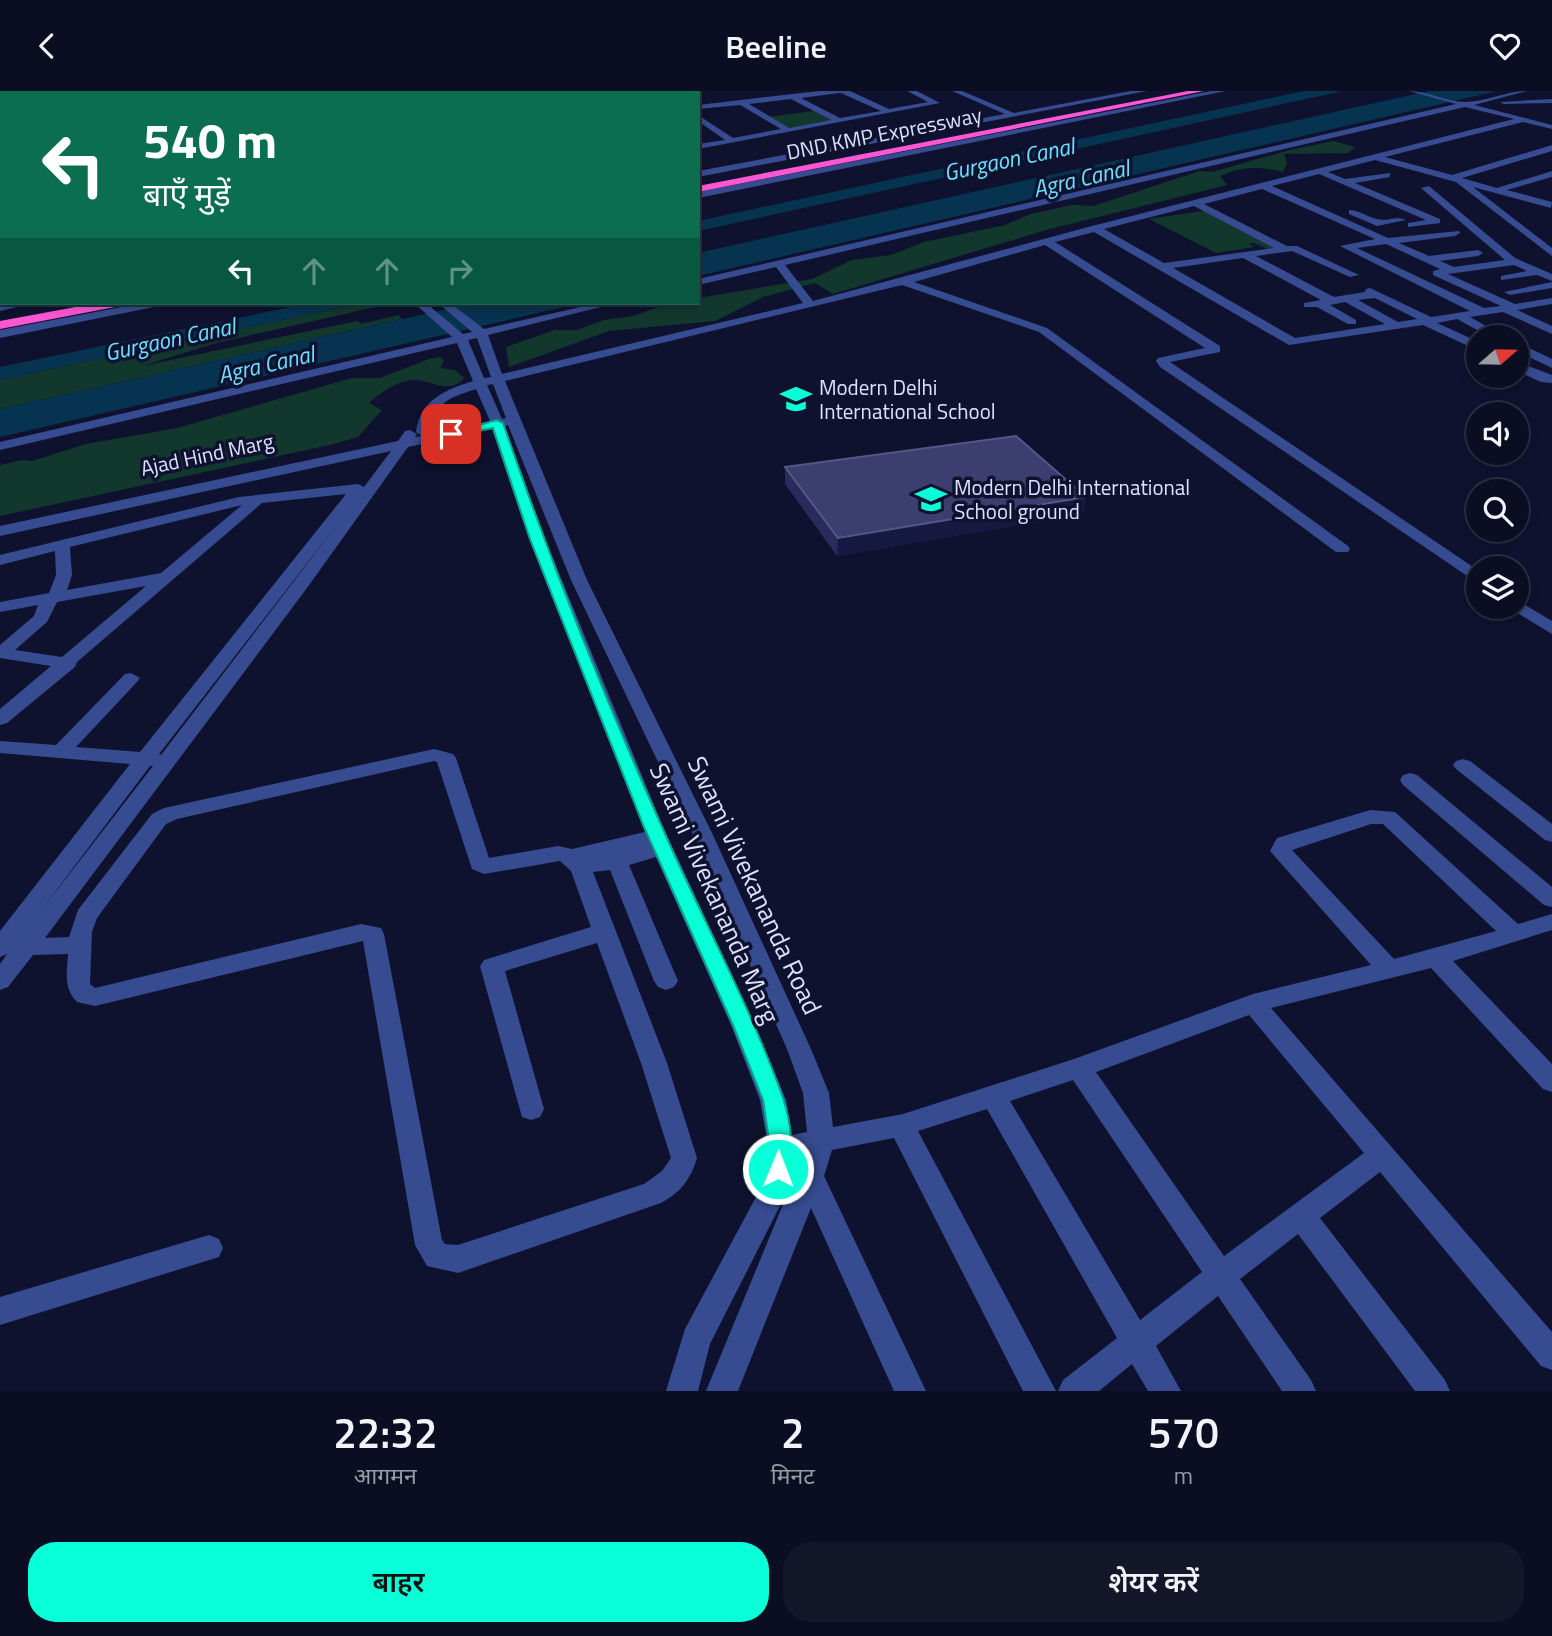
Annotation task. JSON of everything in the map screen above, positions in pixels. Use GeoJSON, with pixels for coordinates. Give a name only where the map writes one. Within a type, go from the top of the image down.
{"type":"FeatureCollection","features":[{"type":"Feature","properties":{"kind":"highway","name":"DND KMP Expressway"},"geometry":{"type":"LineString","coordinates":[[700,187],[1180,91]]}},
{"type":"Feature","properties":{"kind":"highway","name":"DND KMP Expressway"},"geometry":{"type":"LineString","coordinates":[[700,187],[928,147],[1200,91]]}},
{"type":"Feature","properties":{"kind":"highway"},"geometry":{"type":"LineString","coordinates":[[925,132],[977,130]]}},
{"type":"Feature","properties":{"kind":"highway"},"geometry":{"type":"LineString","coordinates":[[824,160],[847,146]]}},
{"type":"Feature","properties":{"kind":"highway"},"geometry":{"type":"LineString","coordinates":[[846,160],[877,160]]}},
{"type":"Feature","properties":{"kind":"highway"},"geometry":{"type":"LineString","coordinates":[[0,319],[76,305]]}},
{"type":"Feature","properties":{"kind":"highway"},"geometry":{"type":"LineString","coordinates":[[0,325],[105,305]]}},
{"type":"Feature","properties":{"kind":"street"},"geometry":{"type":"LineString","coordinates":[[700,107],[842,91],[889,112]]}},
{"type":"Feature","properties":{"kind":"street"},"geometry":{"type":"LineString","coordinates":[[700,147],[936,103],[911,91]]}},
{"type":"Feature","properties":{"kind":"street"},"geometry":{"type":"LineString","coordinates":[[956,91],[1013,115]]}},
{"type":"Feature","properties":{"kind":"street"},"geometry":{"type":"LineString","coordinates":[[700,174],[1143,91]]}},
{"type":"Feature","properties":{"kind":"street"},"geometry":{"type":"LineString","coordinates":[[700,195],[877,160],[928,147],[1222,91]]}},
{"type":"Feature","properties":{"kind":"street"},"geometry":{"type":"LineString","coordinates":[[1443,91],[1552,127]]}},
{"type":"Feature","properties":{"kind":"street"},"geometry":{"type":"LineString","coordinates":[[700,282],[1523,91]]}},
{"type":"Feature","properties":{"kind":"street"},"geometry":{"type":"LineString","coordinates":[[1417,92],[1511,109],[1525,118]]}},
{"type":"Feature","properties":{"kind":"street"},"geometry":{"type":"LineString","coordinates":[[726,93],[789,131]]}},
{"type":"Feature","properties":{"kind":"street"},"geometry":{"type":"LineString","coordinates":[[792,96],[839,121]]}},
{"type":"Feature","properties":{"kind":"street"},"geometry":{"type":"LineString","coordinates":[[1475,101],[1552,101]]}},
{"type":"Feature","properties":{"kind":"street"},"geometry":{"type":"LineString","coordinates":[[1414,116],[1440,122]]}},
{"type":"Feature","properties":{"kind":"street"},"geometry":{"type":"LineString","coordinates":[[700,118],[732,141]]}},
{"type":"Feature","properties":{"kind":"street"},"geometry":{"type":"LineString","coordinates":[[1297,181],[1321,172],[1525,118]]}},
{"type":"Feature","properties":{"kind":"street"},"geometry":{"type":"LineString","coordinates":[[1453,125],[1479,131]]}},
{"type":"Feature","properties":{"kind":"street"},"geometry":{"type":"LineString","coordinates":[[1455,177],[1552,148]]}},
{"type":"Feature","properties":{"kind":"street"},"geometry":{"type":"LineString","coordinates":[[1377,157],[1552,204]]}},
{"type":"Feature","properties":{"kind":"street"},"geometry":{"type":"LineString","coordinates":[[1321,172],[1437,221],[1364,232]]}},
{"type":"Feature","properties":{"kind":"street"},"geometry":{"type":"LineString","coordinates":[[1499,190],[1552,174]]}},
{"type":"Feature","properties":{"kind":"street"},"geometry":{"type":"LineString","coordinates":[[1344,182],[1387,175]]}},
{"type":"Feature","properties":{"kind":"street"},"geometry":{"type":"LineString","coordinates":[[1455,177],[1552,253]]}},
{"type":"Feature","properties":{"kind":"street"},"geometry":{"type":"LineString","coordinates":[[1363,178],[1405,195]]}},
{"type":"Feature","properties":{"kind":"street"},"geometry":{"type":"LineString","coordinates":[[0,948],[234,643],[358,488],[440,398],[481,383],[810,305],[1264,185],[1297,181],[1322,186]]}},
{"type":"Feature","properties":{"kind":"street"},"geometry":{"type":"LineString","coordinates":[[1264,185],[1452,271]]}},
{"type":"Feature","properties":{"kind":"street"},"geometry":{"type":"LineString","coordinates":[[1426,188],[1513,262],[1552,278]]}},
{"type":"Feature","properties":{"kind":"street"},"geometry":{"type":"LineString","coordinates":[[1317,210],[1390,202]]}},
{"type":"Feature","properties":{"kind":"street"},"geometry":{"type":"LineString","coordinates":[[1195,203],[1285,249]]}},
{"type":"Feature","properties":{"kind":"street"},"geometry":{"type":"LineString","coordinates":[[1528,211],[1552,204]]}},
{"type":"Feature","properties":{"kind":"street"},"geometry":{"type":"LineString","coordinates":[[1343,208],[1377,223],[1402,220],[1377,210]]}},
{"type":"Feature","properties":{"kind":"street"},"geometry":{"type":"LineString","coordinates":[[1506,217],[1517,214]]}},
{"type":"Feature","properties":{"kind":"street"},"geometry":{"type":"LineString","coordinates":[[1095,228],[1293,342],[1552,301]]}},
{"type":"Feature","properties":{"kind":"street"},"geometry":{"type":"LineString","coordinates":[[1455,233],[1345,246],[1482,312]]}},
{"type":"Feature","properties":{"kind":"street"},"geometry":{"type":"LineString","coordinates":[[1046,241],[1216,349],[1164,360],[1164,364],[1466,570]]}},
{"type":"Feature","properties":{"kind":"street"},"geometry":{"type":"LineString","coordinates":[[1363,255],[1451,245]]}},
{"type":"Feature","properties":{"kind":"street"},"geometry":{"type":"LineString","coordinates":[[1160,267],[1243,254],[1299,249],[1354,275]]}},
{"type":"Feature","properties":{"kind":"street"},"geometry":{"type":"LineString","coordinates":[[1427,260],[1478,253]]}},
{"type":"Feature","properties":{"kind":"street"},"geometry":{"type":"LineString","coordinates":[[1243,254],[1332,301]]}},
{"type":"Feature","properties":{"kind":"street"},"geometry":{"type":"LineString","coordinates":[[1408,277],[1513,262]]}},
{"type":"Feature","properties":{"kind":"street"},"geometry":{"type":"LineString","coordinates":[[779,264],[810,305]]}},
{"type":"Feature","properties":{"kind":"street"},"geometry":{"type":"LineString","coordinates":[[1505,278],[1552,270]]}},
{"type":"Feature","properties":{"kind":"street"},"geometry":{"type":"LineString","coordinates":[[1437,273],[1552,330]]}},
{"type":"Feature","properties":{"kind":"street"},"geometry":{"type":"LineString","coordinates":[[902,281],[1043,330],[1342,549]]}},
{"type":"Feature","properties":{"kind":"street"},"geometry":{"type":"LineString","coordinates":[[1510,292],[1552,285]]}},
{"type":"Feature","properties":{"kind":"street"},"geometry":{"type":"LineString","coordinates":[[1352,322],[1313,304],[1377,295],[1410,296]]}},
{"type":"Feature","properties":{"kind":"street"},"geometry":{"type":"LineString","coordinates":[[1377,295],[1466,340]]}},
{"type":"Feature","properties":{"kind":"street"},"geometry":{"type":"LineString","coordinates":[[1347,299],[1397,326]]}},
{"type":"Feature","properties":{"kind":"street"},"geometry":{"type":"LineString","coordinates":[[1535,303],[1552,311]]}},
{"type":"Feature","properties":{"kind":"street"},"geometry":{"type":"LineString","coordinates":[[0,334],[149,305]]}},
{"type":"Feature","properties":{"kind":"street"},"geometry":{"type":"LineString","coordinates":[[421,305],[458,336],[481,383],[504,418]]}},
{"type":"Feature","properties":{"kind":"street"},"geometry":{"type":"LineString","coordinates":[[446,305],[478,331],[498,379],[504,418]]}},
{"type":"Feature","properties":{"kind":"street"},"geometry":{"type":"LineString","coordinates":[[0,446],[478,331],[602,305]]}},
{"type":"Feature","properties":{"kind":"street"},"geometry":{"type":"LineString","coordinates":[[1459,316],[1476,325]]}},
{"type":"Feature","properties":{"kind":"street"},"geometry":{"type":"LineString","coordinates":[[1530,353],[1552,364]]}},
{"type":"Feature","properties":{"kind":"street"},"geometry":{"type":"LineString","coordinates":[[1530,372],[1545,379],[1552,379]]}},
{"type":"Feature","properties":{"kind":"street"},"geometry":{"type":"LineString","coordinates":[[0,531],[504,418]]}},
{"type":"Feature","properties":{"kind":"street"},"geometry":{"type":"LineString","coordinates":[[0,981],[168,761],[405,439],[504,418]]}},
{"type":"Feature","properties":{"kind":"street","name":"Swami Vivekananda Marg"},"geometry":{"type":"LineString","coordinates":[[504,418],[537,539],[659,842],[743,1025],[773,1100],[779,1149],[778,1169],[769,1200],[696,1340],[682,1391]]}},
{"type":"Feature","properties":{"kind":"street","name":"Swami Vivekananda Road"},"geometry":{"type":"LineString","coordinates":[[504,418],[702,833],[816,1093],[821,1142],[810,1176],[722,1391]]}},
{"type":"Feature","properties":{"kind":"street","name":"Ajad Hind Marg"},"geometry":{"type":"LineString","coordinates":[[0,520],[405,439]]}},
{"type":"Feature","properties":{"kind":"street"},"geometry":{"type":"LineString","coordinates":[[0,560],[175,515],[259,498],[358,488]]}},
{"type":"Feature","properties":{"kind":"street"},"geometry":{"type":"LineString","coordinates":[[0,719],[69,663],[259,498]]}},
{"type":"Feature","properties":{"kind":"street"},"geometry":{"type":"LineString","coordinates":[[1,653],[41,618],[53,598],[64,575],[62,544]]}},
{"type":"Feature","properties":{"kind":"street"},"geometry":{"type":"LineString","coordinates":[[0,607],[168,577]]}},
{"type":"Feature","properties":{"kind":"street"},"geometry":{"type":"LineString","coordinates":[[1529,613],[1552,629]]}},
{"type":"Feature","properties":{"kind":"street"},"geometry":{"type":"LineString","coordinates":[[1,653],[69,663]]}},
{"type":"Feature","properties":{"kind":"street"},"geometry":{"type":"LineString","coordinates":[[59,754],[131,678]]}},
{"type":"Feature","properties":{"kind":"street"},"geometry":{"type":"LineString","coordinates":[[0,747],[168,761]]}},
{"type":"Feature","properties":{"kind":"street"},"geometry":{"type":"LineString","coordinates":[[575,862],[604,932],[681,1143],[684,1158],[681,1168],[664,1188],[651,1194],[458,1259],[437,1256],[429,1245],[373,934],[361,932],[95,997],[87,997],[78,983],[80,944],[86,916],[156,822],[164,816],[434,755],[446,758],[480,864],[484,866],[558,853],[575,862],[617,860],[659,842]]}},
{"type":"Feature","properties":{"kind":"street"},"geometry":{"type":"LineString","coordinates":[[1464,765],[1552,835]]}},
{"type":"Feature","properties":{"kind":"street"},"geometry":{"type":"LineString","coordinates":[[1410,780],[1552,898]]}},
{"type":"Feature","properties":{"kind":"street"},"geometry":{"type":"LineString","coordinates":[[1389,969],[1285,856],[1281,851],[1284,843],[1370,817],[1388,817],[1514,934]]}},
{"type":"Feature","properties":{"kind":"street"},"geometry":{"type":"LineString","coordinates":[[575,862],[659,842]]}},
{"type":"Feature","properties":{"kind":"street"},"geometry":{"type":"LineString","coordinates":[[617,860],[666,981]]}},
{"type":"Feature","properties":{"kind":"street"},"geometry":{"type":"LineString","coordinates":[[779,1149],[903,1125],[992,1094],[1079,1069],[1253,1003],[1436,958],[1552,922]]}},
{"type":"Feature","properties":{"kind":"street"},"geometry":{"type":"LineString","coordinates":[[531,1109],[492,966],[604,932]]}},
{"type":"Feature","properties":{"kind":"street"},"geometry":{"type":"LineString","coordinates":[[27,946],[57,947],[80,944]]}},
{"type":"Feature","properties":{"kind":"street"},"geometry":{"type":"LineString","coordinates":[[1436,958],[1552,1081]]}},
{"type":"Feature","properties":{"kind":"street"},"geometry":{"type":"LineString","coordinates":[[1253,1003],[1552,1355]]}},
{"type":"Feature","properties":{"kind":"street"},"geometry":{"type":"LineString","coordinates":[[1079,1069],[1219,1277],[1300,1391]]}},
{"type":"Feature","properties":{"kind":"street"},"geometry":{"type":"LineString","coordinates":[[992,1094],[1165,1391]]}},
{"type":"Feature","properties":{"kind":"street"},"geometry":{"type":"LineString","coordinates":[[903,1125],[909,1143],[1040,1391]]}},
{"type":"Feature","properties":{"kind":"street"},"geometry":{"type":"LineString","coordinates":[[1074,1391],[1219,1277],[1382,1155]]}},
{"type":"Feature","properties":{"kind":"street"},"geometry":{"type":"LineString","coordinates":[[810,1176],[910,1391]]}},
{"type":"Feature","properties":{"kind":"street"},"geometry":{"type":"LineString","coordinates":[[1301,1216],[1434,1391]]}},
{"type":"Feature","properties":{"kind":"street"},"geometry":{"type":"LineString","coordinates":[[0,1311],[209,1248]]}},
{"type":"Feature","properties":{"kind":"green space"},"geometry":{"type":"Polygon","coordinates":[[[814,111],[832,121],[788,128],[768,117],[814,111]]]}},
{"type":"Feature","properties":{"kind":"green space"},"geometry":{"type":"Polygon","coordinates":[[[1333,141],[1355,147],[1348,153],[1284,154],[1287,163],[1283,172],[1259,168],[1236,170],[1220,176],[1227,185],[1046,230],[833,294],[815,283],[763,297],[715,321],[609,331],[509,367],[506,347],[555,330],[577,330],[604,320],[633,316],[664,305],[700,305],[700,298],[812,279],[852,260],[891,255],[924,242],[1005,225],[1031,214],[1072,205],[1093,206],[1200,171],[1212,172],[1333,141]]]}},
{"type":"Feature","properties":{"kind":"green space"},"geometry":{"type":"Polygon","coordinates":[[[1209,210],[1287,247],[1270,250],[1254,243],[1249,244],[1254,247],[1216,253],[1149,219],[1209,210]]]}},
{"type":"Feature","properties":{"kind":"green space"},"geometry":{"type":"Polygon","coordinates":[[[353,305],[384,305],[216,343],[142,366],[357,321],[361,324],[399,315],[402,319],[0,409],[0,380],[353,305]]]}},
{"type":"Feature","properties":{"kind":"green space"},"geometry":{"type":"Polygon","coordinates":[[[440,357],[444,361],[440,368],[455,370],[464,378],[459,383],[447,386],[410,380],[391,387],[369,403],[382,410],[358,437],[0,516],[0,465],[23,460],[32,461],[86,444],[177,428],[352,378],[380,378],[440,357]]]}},
{"type":"Feature","properties":{"kind":"water","name":"Gurgaon Canal"},"geometry":{"type":"Polygon","coordinates":[[[1304,91],[1343,91],[700,231],[700,221],[1304,91]]]}},
{"type":"Feature","properties":{"kind":"water","name":"Agra Canal"},"geometry":{"type":"Polygon","coordinates":[[[1429,91],[1497,91],[700,276],[700,253],[1429,91]]]}},
{"type":"Feature","properties":{"kind":"water","name":"Gurgaon Canal"},"geometry":{"type":"Polygon","coordinates":[[[300,305],[353,305],[0,380],[0,367],[300,305]]]}},
{"type":"Feature","properties":{"kind":"water","name":"Agra Canal"},"geometry":{"type":"Polygon","coordinates":[[[466,305],[572,305],[0,437],[0,409],[466,305]]]}},
{"type":"Feature","properties":{"kind":"building","name":"Modern Delhi International School ground"},"geometry":{"type":"Polygon","coordinates":[[[1016,436],[1086,497],[838,538],[785,467],[1016,436]]]}},
{"type":"Feature","properties":{"kind":"place","name":"Modern Delhi International School"},"geometry":{"type":"Point","coordinates":[796,399]}},
{"type":"Feature","properties":{"kind":"place","name":"Modern Delhi International School ground"},"geometry":{"type":"Point","coordinates":[931,499]}},
{"type":"Feature","properties":{"kind":"route"},"geometry":{"type":"LineString","coordinates":[[451,434],[497,423],[537,539],[653,827],[743,1025],[773,1100],[780,1140],[778,1169]]}}]}
